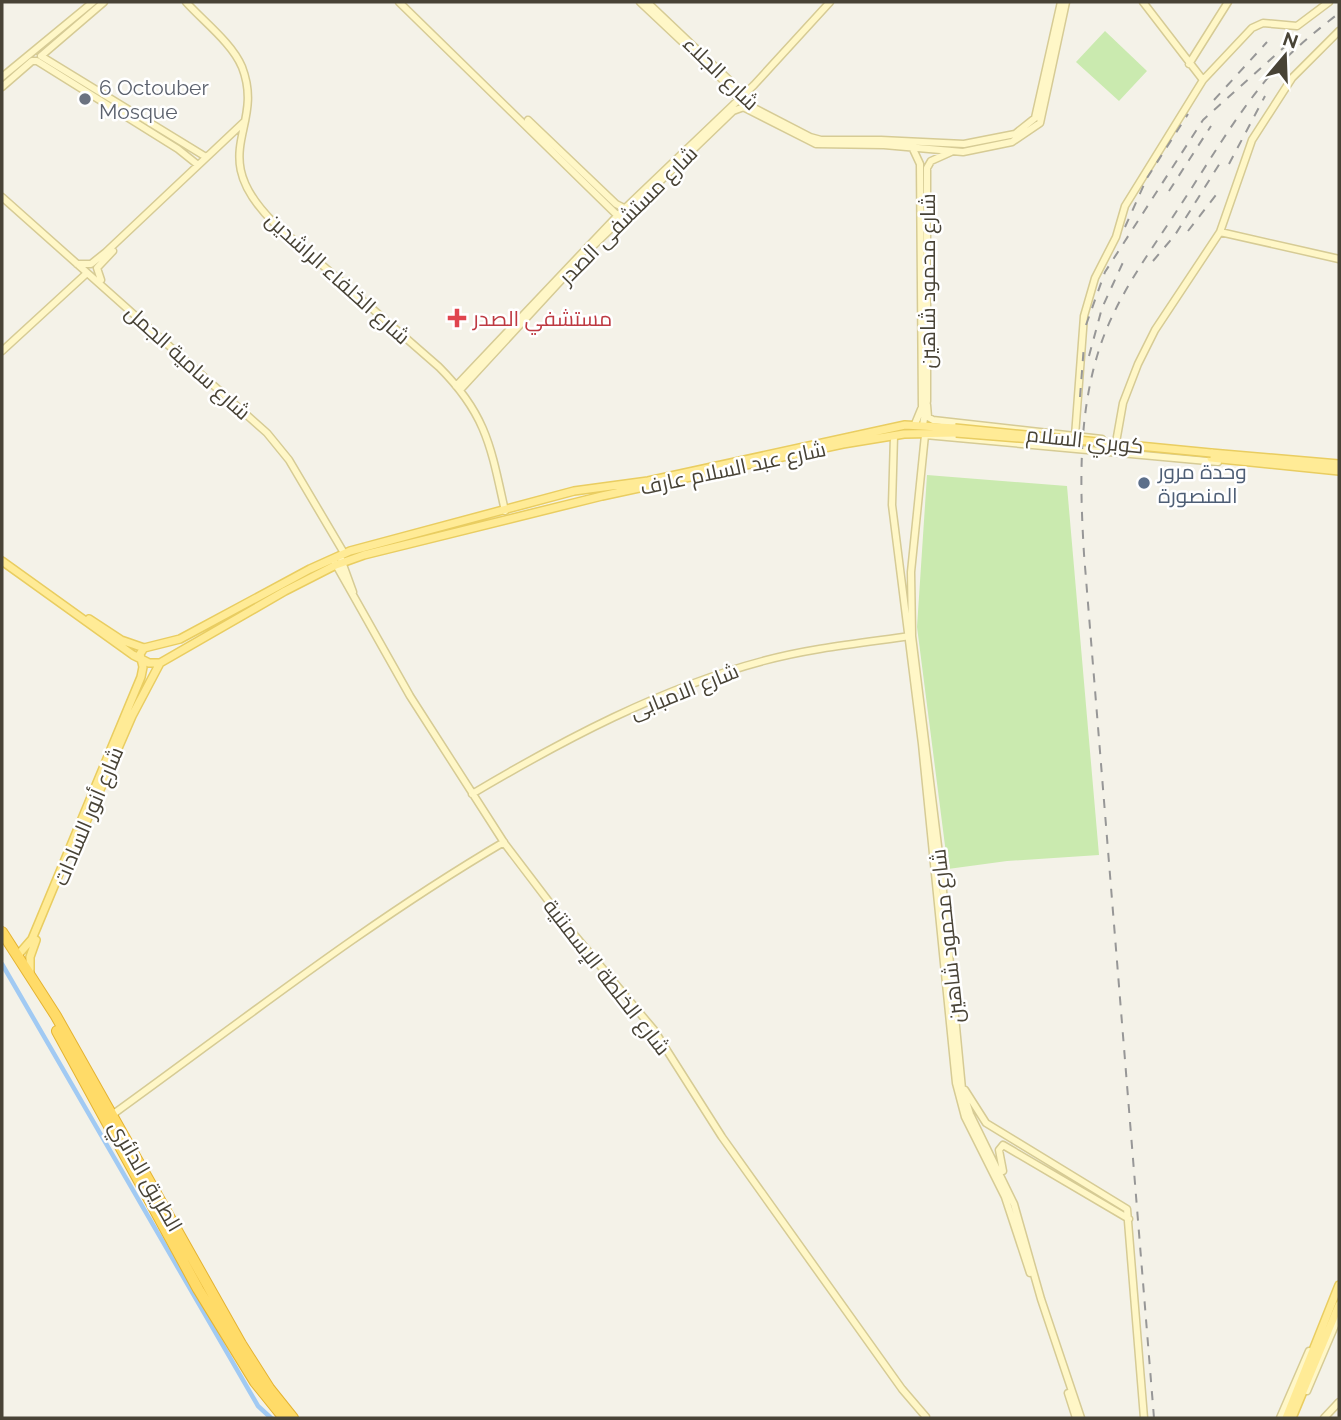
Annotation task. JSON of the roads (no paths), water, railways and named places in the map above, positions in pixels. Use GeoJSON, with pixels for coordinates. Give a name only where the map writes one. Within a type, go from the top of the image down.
{"type":"FeatureCollection","features":[{"type":"Feature","properties":{"kind":"highway","name":"الطريق الدائري"},"geometry":{"type":"LineString","coordinates":[[2,932],[30,973],[156,1192],[169,1226],[239,1356],[284,1418]]}},
{"type":"Feature","properties":{"kind":"highway","name":"الطريق الدائري"},"geometry":{"type":"LineString","coordinates":[[2,941],[51,1019],[146,1198],[169,1226],[258,1373],[293,1418]]}},
{"type":"Feature","properties":{"kind":"highway"},"geometry":{"type":"LineString","coordinates":[[146,1198],[152,1197],[156,1192]]}},
{"type":"Feature","properties":{"kind":"main road"},"geometry":{"type":"LineString","coordinates":[[2,77],[93,2]]}},
{"type":"Feature","properties":{"kind":"main road"},"geometry":{"type":"LineString","coordinates":[[104,2],[41,55],[206,157]]}},
{"type":"Feature","properties":{"kind":"main road","name":"شارع الخلفاء الراشدين"},"geometry":{"type":"LineString","coordinates":[[186,2],[241,64],[246,83],[244,122],[237,141],[243,180],[266,214],[458,388],[488,435],[505,511]]}},
{"type":"Feature","properties":{"kind":"main road"},"geometry":{"type":"LineString","coordinates":[[402,2],[614,206],[618,220]]}},
{"type":"Feature","properties":{"kind":"main road","name":"شارع الجلاء"},"geometry":{"type":"LineString","coordinates":[[640,2],[740,97],[779,124]]}},
{"type":"Feature","properties":{"kind":"main road","name":"شارع الجلاء"},"geometry":{"type":"LineString","coordinates":[[647,2],[728,79],[744,107],[816,144],[927,142],[984,145]]}},
{"type":"Feature","properties":{"kind":"main road","name":"شارع مستشفى الصدر"},"geometry":{"type":"LineString","coordinates":[[458,388],[830,2]]}},
{"type":"Feature","properties":{"kind":"main road"},"geometry":{"type":"LineString","coordinates":[[984,145],[1015,134],[1035,118],[1061,2]]}},
{"type":"Feature","properties":{"kind":"main road"},"geometry":{"type":"LineString","coordinates":[[984,145],[1012,142],[1040,123],[1066,2]]}},
{"type":"Feature","properties":{"kind":"main road"},"geometry":{"type":"LineString","coordinates":[[1143,2],[1203,80]]}},
{"type":"Feature","properties":{"kind":"main road"},"geometry":{"type":"LineString","coordinates":[[1189,64],[1228,2]]}},
{"type":"Feature","properties":{"kind":"main road"},"geometry":{"type":"LineString","coordinates":[[1074,436],[1081,331],[1095,278],[1116,237],[1130,195],[1203,80],[1256,25],[1267,23],[1297,26],[1329,2]]}},
{"type":"Feature","properties":{"kind":"main road"},"geometry":{"type":"LineString","coordinates":[[1114,451],[1123,403],[1146,346],[1220,232],[1252,140],[1292,78],[1339,31]]}},
{"type":"Feature","properties":{"kind":"main road"},"geometry":{"type":"LineString","coordinates":[[2,87],[34,60],[133,120],[198,165]]}},
{"type":"Feature","properties":{"kind":"main road","name":"شارع مستشفى الصدر"},"geometry":{"type":"LineString","coordinates":[[630,208],[733,111],[744,107]]}},
{"type":"Feature","properties":{"kind":"main road"},"geometry":{"type":"LineString","coordinates":[[72,262],[84,266],[94,262],[244,122]]}},
{"type":"Feature","properties":{"kind":"main road"},"geometry":{"type":"LineString","coordinates":[[108,290],[97,276],[98,266],[226,142],[237,141],[234,130]]}},
{"type":"Feature","properties":{"kind":"main road","name":"شارع الجلاء"},"geometry":{"type":"LineString","coordinates":[[851,143],[951,152],[984,145]]}},
{"type":"Feature","properties":{"kind":"main road","name":"شارع محمود شاهين"},"geometry":{"type":"LineString","coordinates":[[913,149],[920,164],[927,405],[919,425]]}},
{"type":"Feature","properties":{"kind":"main road","name":"شارع محمود شاهين"},"geometry":{"type":"LineString","coordinates":[[919,425],[922,408],[927,169],[931,161],[951,152]]}},
{"type":"Feature","properties":{"kind":"main road","name":"شارع سامية الجمل"},"geometry":{"type":"LineString","coordinates":[[2,197],[273,440],[339,558]]}},
{"type":"Feature","properties":{"kind":"main road"},"geometry":{"type":"LineString","coordinates":[[614,206],[630,208]]}},
{"type":"Feature","properties":{"kind":"main road"},"geometry":{"type":"LineString","coordinates":[[1220,232],[1339,259]]}},
{"type":"Feature","properties":{"kind":"main road"},"geometry":{"type":"LineString","coordinates":[[2,351],[88,273]]}},
{"type":"Feature","properties":{"kind":"main road"},"geometry":{"type":"LineString","coordinates":[[927,405],[929,417],[933,420],[1115,441],[1208,455]]}},
{"type":"Feature","properties":{"kind":"main road","name":"كوبري السلام"},"geometry":{"type":"LineString","coordinates":[[919,425],[1208,455],[1339,464]]}},
{"type":"Feature","properties":{"kind":"main road","name":"شارع عبد السلام عارف"},"geometry":{"type":"LineString","coordinates":[[144,648],[171,642],[339,558],[589,488],[648,481],[694,468],[919,425]]}},
{"type":"Feature","properties":{"kind":"main road"},"geometry":{"type":"LineString","coordinates":[[1019,429],[1019,443]]}},
{"type":"Feature","properties":{"kind":"main road","name":"كوبري السلام"},"geometry":{"type":"LineString","coordinates":[[925,435],[936,431],[956,430]]}},
{"type":"Feature","properties":{"kind":"main road","name":"شارع محمود شاهين"},"geometry":{"type":"LineString","coordinates":[[910,636],[912,558],[925,435]]}},
{"type":"Feature","properties":{"kind":"main road","name":"شارع عبد السلام عارف"},"geometry":{"type":"LineString","coordinates":[[160,663],[339,558],[602,496],[894,436],[925,435],[1114,451],[1208,455]]}},
{"type":"Feature","properties":{"kind":"main road"},"geometry":{"type":"LineString","coordinates":[[1063,435],[1063,447]]}},
{"type":"Feature","properties":{"kind":"main road","name":"شارع محمود شاهين"},"geometry":{"type":"LineString","coordinates":[[894,436],[891,498],[924,744],[961,1082],[970,1114],[1006,1183],[1078,1418]]}},
{"type":"Feature","properties":{"kind":"main road","name":"كوبري السلام"},"geometry":{"type":"LineString","coordinates":[[1208,455],[1238,462],[1339,471]]}},
{"type":"Feature","properties":{"kind":"main road"},"geometry":{"type":"LineString","coordinates":[[589,488],[589,495],[602,496]]}},
{"type":"Feature","properties":{"kind":"main road"},"geometry":{"type":"LineString","coordinates":[[555,496],[576,495],[579,498],[577,503]]}},
{"type":"Feature","properties":{"kind":"main road"},"geometry":{"type":"LineString","coordinates":[[2,558],[117,638],[144,648],[140,654],[142,660]]}},
{"type":"Feature","properties":{"kind":"main road"},"geometry":{"type":"LineString","coordinates":[[2,558],[142,660],[160,663]]}},
{"type":"Feature","properties":{"kind":"main road","name":"شارع الخلطة الإسمنتية"},"geometry":{"type":"LineString","coordinates":[[339,558],[353,593],[410,696],[504,842],[567,926],[654,1030],[727,1144],[902,1388],[926,1417]]}},
{"type":"Feature","properties":{"kind":"main road"},"geometry":{"type":"LineString","coordinates":[[900,559],[912,558]]}},
{"type":"Feature","properties":{"kind":"main road","name":"شارع الامبابى"},"geometry":{"type":"LineString","coordinates":[[472,794],[583,734],[683,687],[765,660],[910,636]]}},
{"type":"Feature","properties":{"kind":"main road"},"geometry":{"type":"LineString","coordinates":[[171,642],[176,652]]}},
{"type":"Feature","properties":{"kind":"main road","name":"شارع أنور السادات"},"geometry":{"type":"LineString","coordinates":[[30,973],[31,946],[143,671],[142,660]]}},
{"type":"Feature","properties":{"kind":"main road","name":"شارع أنور السادات"},"geometry":{"type":"LineString","coordinates":[[18,955],[31,946],[119,744],[160,663]]}},
{"type":"Feature","properties":{"kind":"main road"},"geometry":{"type":"LineString","coordinates":[[143,671],[153,675]]}},
{"type":"Feature","properties":{"kind":"main road","name":"شارع محمود شاهين"},"geometry":{"type":"LineString","coordinates":[[935,840],[959,1100],[1009,1205],[1078,1418]]}},
{"type":"Feature","properties":{"kind":"main road"},"geometry":{"type":"LineString","coordinates":[[112,1115],[276,993],[463,866],[504,842]]}},
{"type":"Feature","properties":{"kind":"main road"},"geometry":{"type":"LineString","coordinates":[[961,1082],[986,1123],[1127,1209],[1144,1418]]}},
{"type":"Feature","properties":{"kind":"main road"},"geometry":{"type":"LineString","coordinates":[[1006,1183],[999,1150],[1003,1145],[1129,1219]]}},
{"type":"Feature","properties":{"kind":"main road"},"geometry":{"type":"LineString","coordinates":[[1293,1418],[1337,1303],[1339,1285]]}},
{"type":"Feature","properties":{"kind":"main road"},"geometry":{"type":"LineString","coordinates":[[1280,1418],[1325,1317],[1337,1303]]}},
{"type":"Feature","properties":{"kind":"main road"},"geometry":{"type":"LineString","coordinates":[[1293,1418],[1339,1316]]}},
{"type":"Feature","properties":{"kind":"main road"},"geometry":{"type":"LineString","coordinates":[[1286,1418],[1325,1317]]}},
{"type":"Feature","properties":{"kind":"main road"},"geometry":{"type":"LineString","coordinates":[[1324,1418],[1339,1402]]}},
{"type":"Feature","properties":{"kind":"waterway"},"geometry":{"type":"LineString","coordinates":[[2,964],[258,1406],[271,1418]]}},
{"type":"Feature","properties":{"kind":"railway"},"geometry":{"type":"LineString","coordinates":[[1154,1418],[1084,554],[1081,478],[1087,402],[1091,378],[1105,333],[1122,296],[1144,261],[1246,105],[1288,57],[1339,13]]}},
{"type":"Feature","properties":{"kind":"railway"},"geometry":{"type":"LineString","coordinates":[[1214,100],[1267,42]]}},
{"type":"Feature","properties":{"kind":"railway"},"geometry":{"type":"LineString","coordinates":[[1086,325],[1105,272],[1203,120],[1290,42]]}},
{"type":"Feature","properties":{"kind":"railway"},"geometry":{"type":"LineString","coordinates":[[1229,164],[1265,96]]}},
{"type":"Feature","properties":{"kind":"railway"},"geometry":{"type":"LineString","coordinates":[[1125,227],[1147,178],[1188,114]]}},
{"type":"Feature","properties":{"kind":"railway"},"geometry":{"type":"LineString","coordinates":[[1169,191],[1211,126]]}},
{"type":"Feature","properties":{"kind":"railway"},"geometry":{"type":"LineString","coordinates":[[1153,261],[1175,235],[1220,163]]}},
{"type":"Feature","properties":{"kind":"railway"},"geometry":{"type":"LineString","coordinates":[[1188,231],[1216,195]]}},
{"type":"Feature","properties":{"kind":"railway"},"geometry":{"type":"LineString","coordinates":[[1089,356],[1102,308],[1125,258]]}},
{"type":"Feature","properties":{"kind":"railway"},"geometry":{"type":"LineString","coordinates":[[1080,397],[1084,345]]}},
{"type":"Feature","properties":{"kind":"place","name":"6 Octouber Mosque"},"geometry":{"type":"Point","coordinates":[85,99]}},
{"type":"Feature","properties":{"kind":"place","name":"مستشفي الصدر"},"geometry":{"type":"Point","coordinates":[457,318]}},
{"type":"Feature","properties":{"kind":"place","name":"وحدة مرور المنصورة"},"geometry":{"type":"Point","coordinates":[1144,483]}}]}
